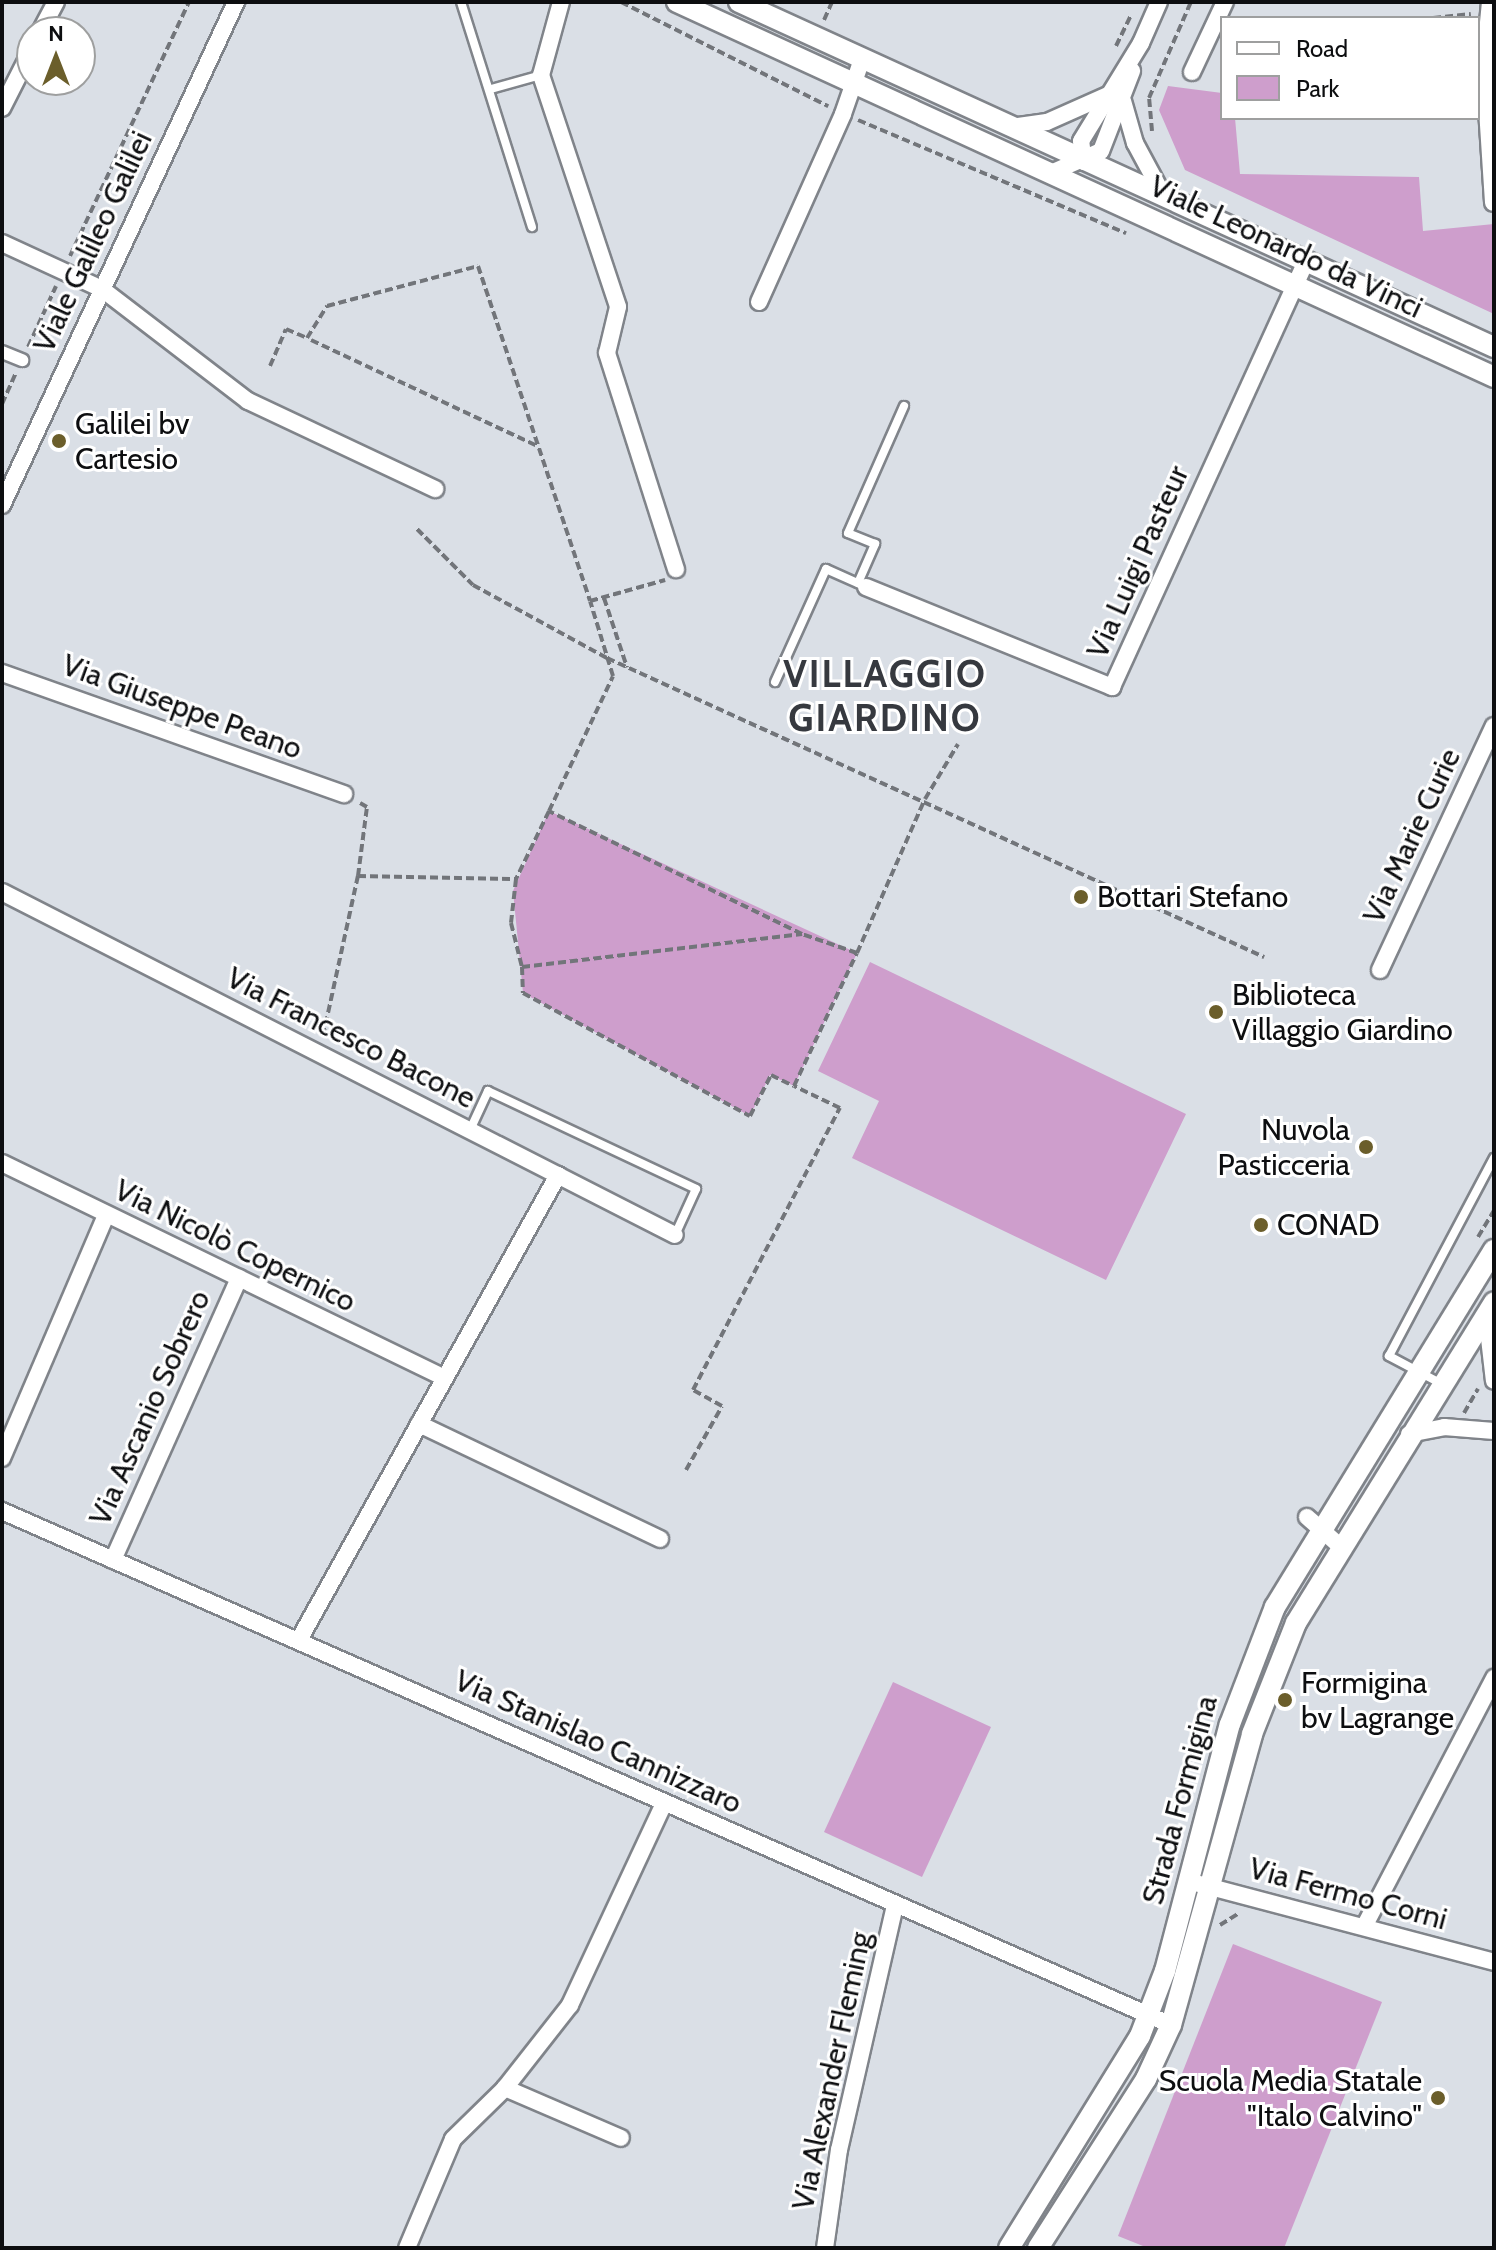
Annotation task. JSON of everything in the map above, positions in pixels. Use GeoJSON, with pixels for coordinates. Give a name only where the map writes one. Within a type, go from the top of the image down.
{"type":"FeatureCollection","features":[{"type":"Feature","properties":{"kind":"street","name":"Viale Galileo Galilei"},"geometry":{"type":"LineString","coordinates":[[2,505],[236,2]]}},
{"type":"Feature","properties":{"kind":"street"},"geometry":{"type":"LineString","coordinates":[[561,2],[541,75],[618,307],[607,353],[676,569]]}},
{"type":"Feature","properties":{"kind":"street","name":"Viale Leonardo da Vinci"},"geometry":{"type":"LineString","coordinates":[[677,2],[1494,377]]}},
{"type":"Feature","properties":{"kind":"street","name":"Viale Leonardo da Vinci"},"geometry":{"type":"LineString","coordinates":[[739,2],[1494,347]]}},
{"type":"Feature","properties":{"kind":"street"},"geometry":{"type":"LineString","coordinates":[[1053,172],[1084,162],[1081,141],[1117,97],[1159,2]]}},
{"type":"Feature","properties":{"kind":"street"},"geometry":{"type":"LineString","coordinates":[[1192,72],[1225,2]]}},
{"type":"Feature","properties":{"kind":"street"},"geometry":{"type":"LineString","coordinates":[[1491,7],[1484,63],[1493,203]]}},
{"type":"Feature","properties":{"kind":"street"},"geometry":{"type":"LineString","coordinates":[[759,302],[843,114],[862,59]]}},
{"type":"Feature","properties":{"kind":"street"},"geometry":{"type":"LineString","coordinates":[[2,108],[16,80]]}},
{"type":"Feature","properties":{"kind":"street"},"geometry":{"type":"LineString","coordinates":[[1009,128],[1047,122],[1117,97]]}},
{"type":"Feature","properties":{"kind":"street"},"geometry":{"type":"LineString","coordinates":[[1117,97],[1135,143],[1163,195]]}},
{"type":"Feature","properties":{"kind":"street"},"geometry":{"type":"LineString","coordinates":[[2,243],[102,289],[248,401],[435,489]]}},
{"type":"Feature","properties":{"kind":"street","name":"Via Luigi Pasteur"},"geometry":{"type":"LineString","coordinates":[[862,585],[1112,687],[1306,261]]}},
{"type":"Feature","properties":{"kind":"street"},"geometry":{"type":"LineString","coordinates":[[2,352],[22,360]]}},
{"type":"Feature","properties":{"kind":"street","name":"Via Giuseppe Peano"},"geometry":{"type":"LineString","coordinates":[[2,673],[344,794]]}},
{"type":"Feature","properties":{"kind":"street","name":"Via Marie Curie"},"geometry":{"type":"LineString","coordinates":[[1380,970],[1494,726]]}},
{"type":"Feature","properties":{"kind":"street","name":"Via Francesco Bacone"},"geometry":{"type":"LineString","coordinates":[[2,892],[675,1235]]}},
{"type":"Feature","properties":{"kind":"street","name":"Via Nicolò Copernico"},"geometry":{"type":"LineString","coordinates":[[2,1163],[445,1378]]}},
{"type":"Feature","properties":{"kind":"street"},"geometry":{"type":"LineString","coordinates":[[300,1638],[558,1175]]}},
{"type":"Feature","properties":{"kind":"street"},"geometry":{"type":"LineString","coordinates":[[2,1458],[106,1215]]}},
{"type":"Feature","properties":{"kind":"street","name":"Strada Formigina"},"geometry":{"type":"LineString","coordinates":[[1009,2248],[1126,2065],[1148,2015],[1250,1662],[1275,1607],[1494,1250]]}},
{"type":"Feature","properties":{"kind":"street","name":"Via Ascanio Sobrero"},"geometry":{"type":"LineString","coordinates":[[113,1560],[239,1278]]}},
{"type":"Feature","properties":{"kind":"street","name":"Strada Formigina"},"geometry":{"type":"LineString","coordinates":[[1038,2248],[1146,2079],[1171,2025],[1264,1695],[1296,1623],[1440,1383],[1494,1302]]}},
{"type":"Feature","properties":{"kind":"street"},"geometry":{"type":"LineString","coordinates":[[1492,1374],[1494,1328]]}},
{"type":"Feature","properties":{"kind":"street"},"geometry":{"type":"LineString","coordinates":[[419,1424],[660,1539]]}},
{"type":"Feature","properties":{"kind":"street"},"geometry":{"type":"LineString","coordinates":[[1409,1434],[1455,1427],[1494,1431]]}},
{"type":"Feature","properties":{"kind":"street","name":"Via Stanislao Cannizzaro"},"geometry":{"type":"LineString","coordinates":[[2,1511],[300,1638],[895,1906],[1171,2025]]}},
{"type":"Feature","properties":{"kind":"street"},"geometry":{"type":"LineString","coordinates":[[1307,1517],[1341,1547]]}},
{"type":"Feature","properties":{"kind":"street"},"geometry":{"type":"LineString","coordinates":[[1365,1925],[1494,1678]]}},
{"type":"Feature","properties":{"kind":"street"},"geometry":{"type":"LineString","coordinates":[[407,2248],[453,2139],[505,2088],[570,2005],[664,1803]]}},
{"type":"Feature","properties":{"kind":"street","name":"Via Fermo Corni"},"geometry":{"type":"LineString","coordinates":[[1188,1881],[1365,1925],[1494,1962]]}},
{"type":"Feature","properties":{"kind":"street","name":"Via Alexander Fleming"},"geometry":{"type":"LineString","coordinates":[[825,2248],[839,2150],[895,1906]]}},
{"type":"Feature","properties":{"kind":"street"},"geometry":{"type":"LineString","coordinates":[[505,2088],[621,2138]]}},
{"type":"Feature","properties":{"kind":"lane"},"geometry":{"type":"LineString","coordinates":[[461,2],[491,89],[532,227]]}},
{"type":"Feature","properties":{"kind":"lane"},"geometry":{"type":"LineString","coordinates":[[491,89],[541,75]]}},
{"type":"Feature","properties":{"kind":"lane"},"geometry":{"type":"LineString","coordinates":[[775,682],[826,569],[862,585],[875,544],[848,533],[904,406]]}},
{"type":"Feature","properties":{"kind":"lane"},"geometry":{"type":"LineString","coordinates":[[470,1131],[488,1091],[696,1189],[675,1235]]}},
{"type":"Feature","properties":{"kind":"lane"},"geometry":{"type":"LineString","coordinates":[[1440,1383],[1389,1356],[1494,1158]]}},
{"type":"Feature","properties":{"kind":"path"},"geometry":{"type":"LineString","coordinates":[[2,404],[189,2]]}},
{"type":"Feature","properties":{"kind":"path"},"geometry":{"type":"LineString","coordinates":[[621,2],[843,114],[1130,234]]}},
{"type":"Feature","properties":{"kind":"path"},"geometry":{"type":"LineString","coordinates":[[1111,57],[1138,2]]}},
{"type":"Feature","properties":{"kind":"path"},"geometry":{"type":"LineString","coordinates":[[1157,144],[1149,98],[1191,2]]}},
{"type":"Feature","properties":{"kind":"path"},"geometry":{"type":"LineString","coordinates":[[1444,16],[1491,7]]}},
{"type":"Feature","properties":{"kind":"path"},"geometry":{"type":"LineString","coordinates":[[270,366],[286,329],[307,338],[327,306],[478,266],[613,676],[516,879],[511,923],[522,967],[523,993],[750,1116],[771,1075],[840,1108],[693,1390],[722,1406],[686,1470]]}},
{"type":"Feature","properties":{"kind":"path"},"geometry":{"type":"LineString","coordinates":[[311,340],[538,446]]}},
{"type":"Feature","properties":{"kind":"path"},"geometry":{"type":"LineString","coordinates":[[417,529],[473,585],[607,658],[925,799],[1264,957]]}},
{"type":"Feature","properties":{"kind":"path"},"geometry":{"type":"LineString","coordinates":[[590,601],[677,577],[676,569]]}},
{"type":"Feature","properties":{"kind":"path"},"geometry":{"type":"LineString","coordinates":[[604,598],[627,667]]}},
{"type":"Feature","properties":{"kind":"path"},"geometry":{"type":"LineString","coordinates":[[794,1086],[925,799],[958,744]]}},
{"type":"Feature","properties":{"kind":"path"},"geometry":{"type":"LineString","coordinates":[[319,1053],[358,876],[367,807],[344,794]]}},
{"type":"Feature","properties":{"kind":"path"},"geometry":{"type":"LineString","coordinates":[[549,811],[802,934],[857,953]]}},
{"type":"Feature","properties":{"kind":"path"},"geometry":{"type":"LineString","coordinates":[[358,876],[516,879]]}},
{"type":"Feature","properties":{"kind":"path"},"geometry":{"type":"LineString","coordinates":[[522,967],[802,934]]}},
{"type":"Feature","properties":{"kind":"path"},"geometry":{"type":"LineString","coordinates":[[1455,1427],[1492,1374]]}},
{"type":"Feature","properties":{"kind":"green space"},"geometry":{"type":"Polygon","coordinates":[[[1168,86],[1220,93],[1220,120],[1235,120],[1240,174],[1419,177],[1423,231],[1494,224],[1494,314],[1185,170],[1159,110],[1168,86]]]}},
{"type":"Feature","properties":{"kind":"green space"},"geometry":{"type":"Polygon","coordinates":[[[549,811],[857,953],[794,1086],[770,1075],[750,1116],[523,993],[513,891],[549,811]]]}},
{"type":"Feature","properties":{"kind":"green space"},"geometry":{"type":"Polygon","coordinates":[[[870,962],[1186,1114],[1106,1280],[852,1158],[879,1101],[818,1071],[870,962]]]}},
{"type":"Feature","properties":{"kind":"green space"},"geometry":{"type":"Polygon","coordinates":[[[893,1682],[991,1727],[922,1877],[824,1832],[893,1682]]]}},
{"type":"Feature","properties":{"kind":"green space"},"geometry":{"type":"Polygon","coordinates":[[[1233,1944],[1382,2002],[1284,2248],[1148,2248],[1118,2236],[1233,1944]]]}},
{"type":"Feature","properties":{"kind":"place","name":"Galilei bv Cartesio"},"geometry":{"type":"Point","coordinates":[59,441]}},
{"type":"Feature","properties":{"kind":"place","name":"Bottari Stefano"},"geometry":{"type":"Point","coordinates":[1081,897]}},
{"type":"Feature","properties":{"kind":"place","name":"Biblioteca Villaggio Giardino"},"geometry":{"type":"Point","coordinates":[1216,1012]}},
{"type":"Feature","properties":{"kind":"place","name":"Nuvola Pasticceria"},"geometry":{"type":"Point","coordinates":[1366,1147]}},
{"type":"Feature","properties":{"kind":"place","name":"CONAD"},"geometry":{"type":"Point","coordinates":[1261,1225]}},
{"type":"Feature","properties":{"kind":"place","name":"Formigina bv Lagrange"},"geometry":{"type":"Point","coordinates":[1285,1700]}},
{"type":"Feature","properties":{"kind":"place","name":"Scuola Media Statale \"Italo Calvino\""},"geometry":{"type":"Point","coordinates":[1438,2098]}},
{"type":"Feature","properties":{"kind":"district","name":"VILLAGGIO GIARDINO"},"geometry":{"type":"Point","coordinates":[885,696]}}]}
